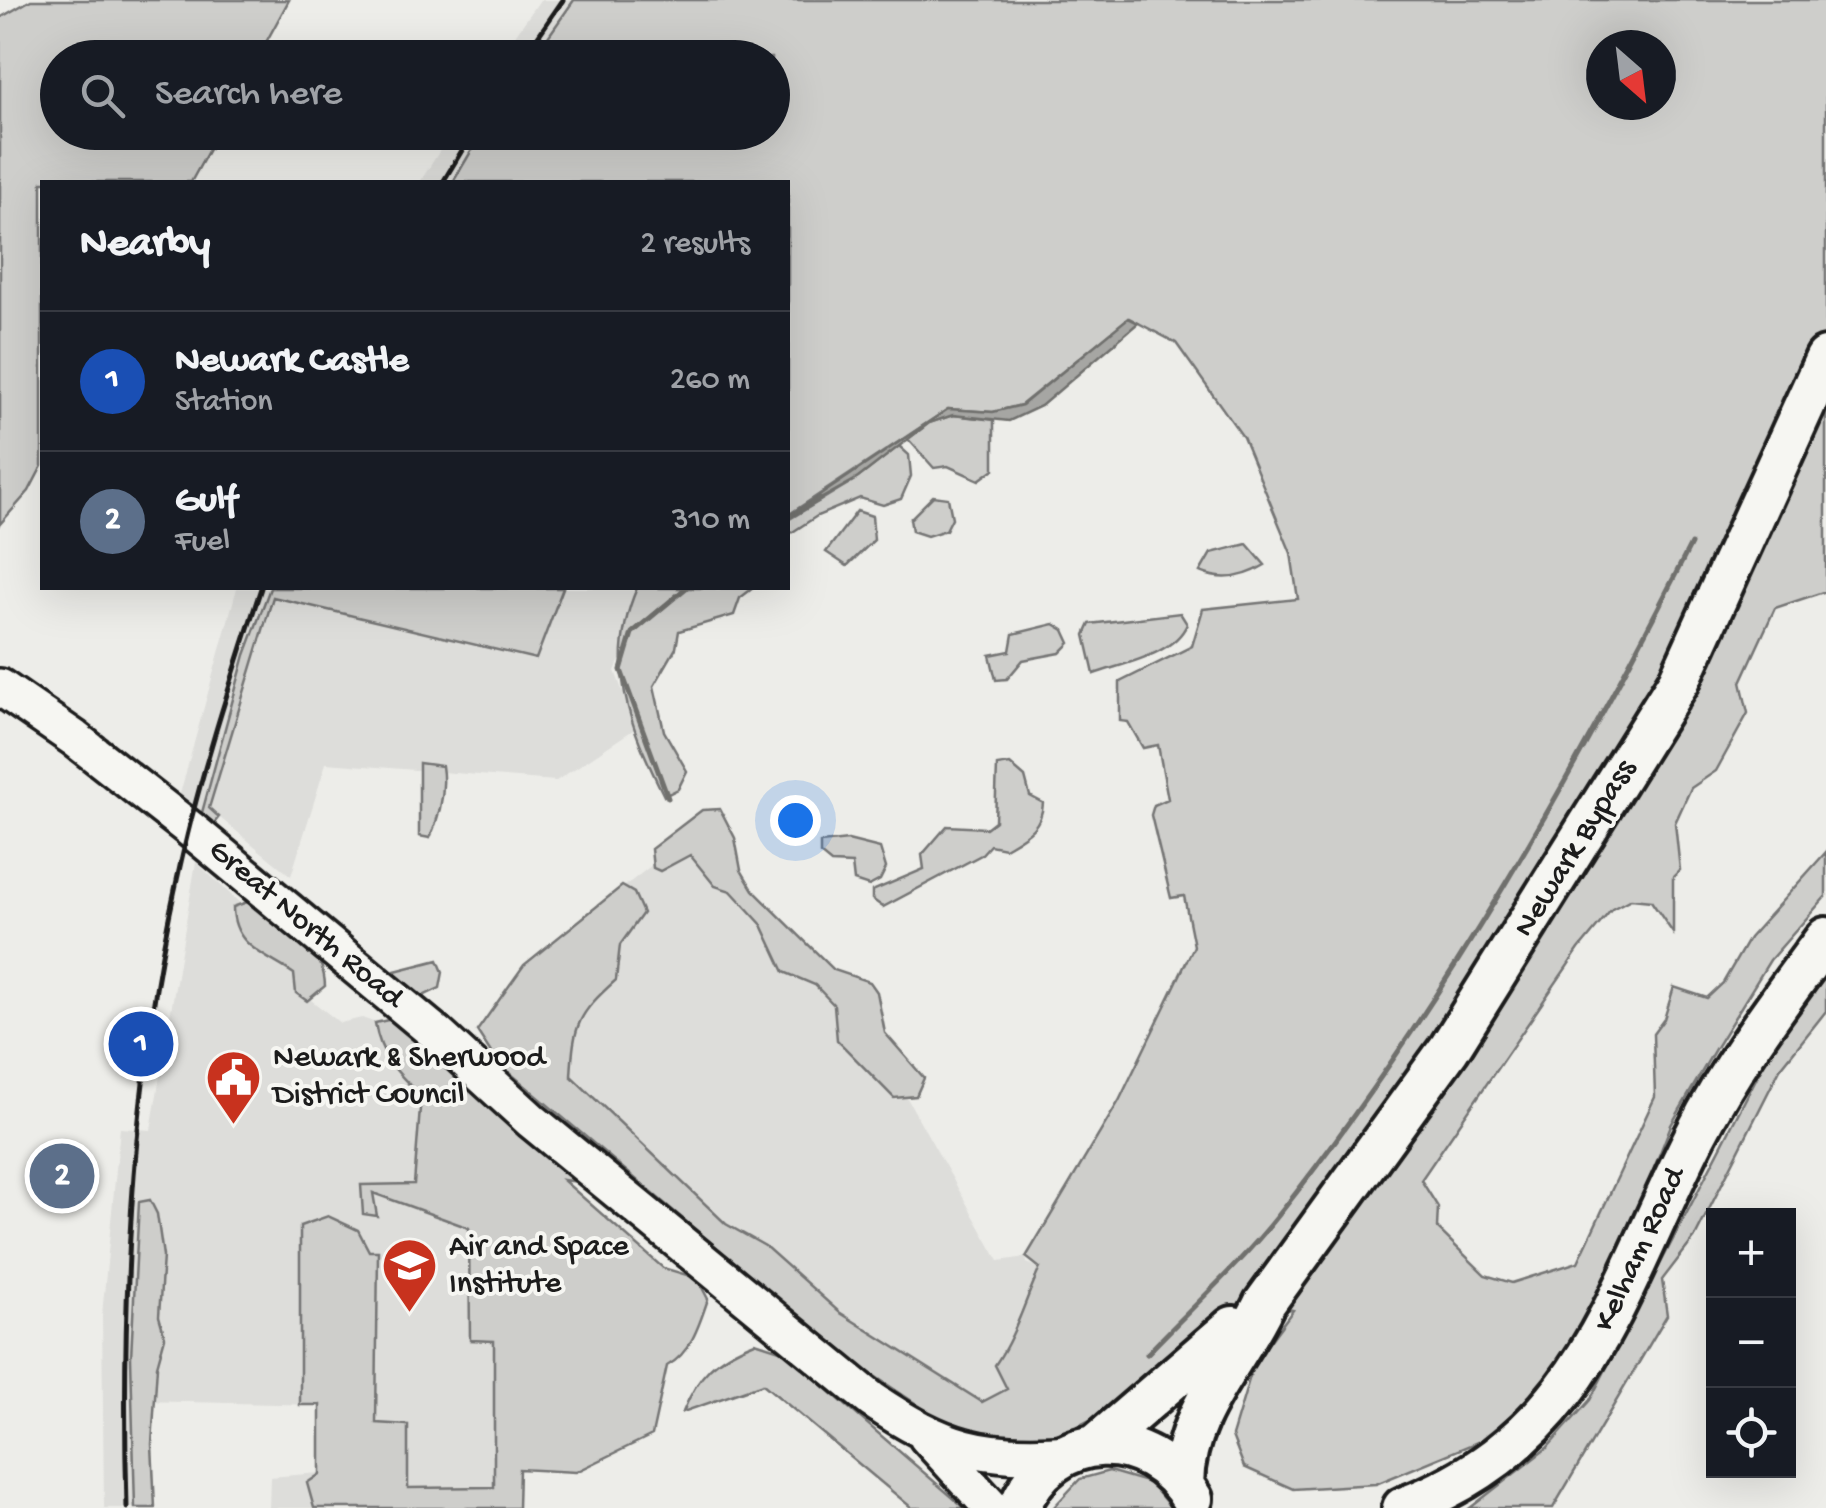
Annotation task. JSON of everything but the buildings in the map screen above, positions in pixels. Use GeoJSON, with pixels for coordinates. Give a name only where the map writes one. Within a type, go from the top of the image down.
{"type":"FeatureCollection","features":[{"type":"Feature","properties":{"kind":"highway","name":"Newark Bypass"},"geometry":{"type":"LineString","coordinates":[[1198,1500],[1188,1437],[1208,1396],[1249,1336],[1264,1304],[1460,1033],[1679,681],[1826,358]]}},
{"type":"Feature","properties":{"kind":"highway","name":"Kelham Road"},"geometry":{"type":"LineString","coordinates":[[1403,1508],[1460,1482],[1526,1434],[1579,1372],[1607,1328],[1688,1150],[1735,1063],[1826,938]]}},
{"type":"Feature","properties":{"kind":"highway","name":"Newark Bypass"},"geometry":{"type":"LineString","coordinates":[[1019,1508],[1038,1476],[1082,1450],[1264,1304]]}},
{"type":"Feature","properties":{"kind":"highway"},"geometry":{"type":"LineString","coordinates":[[1082,1450],[1144,1453],[1165,1466],[1198,1500]]}},
{"type":"Feature","properties":{"kind":"main road","name":"Great North Road"},"geometry":{"type":"LineString","coordinates":[[0,687],[74,738],[189,828],[739,1294],[872,1400],[927,1438],[992,1508]]}},
{"type":"Feature","properties":{"kind":"main road","name":"Great North Road"},"geometry":{"type":"LineString","coordinates":[[927,1438],[991,1453],[1082,1450]]}},
{"type":"Feature","properties":{"kind":"shaded area"},"geometry":{"type":"Polygon","coordinates":[[[31,0],[289,0],[267,40],[40,40],[40,150],[209,150],[192,180],[40,180],[40,470],[29,491],[0,524],[0,18],[31,0]]]}},
{"type":"Feature","properties":{"kind":"shaded area"},"geometry":{"type":"Polygon","coordinates":[[[540,0],[574,0],[546,40],[512,40],[540,0]]]}},
{"type":"Feature","properties":{"kind":"shaded area"},"geometry":{"type":"Polygon","coordinates":[[[574,0],[1826,0],[1826,591],[1775,608],[1741,682],[1748,713],[1716,771],[1691,788],[1675,823],[1680,870],[1673,877],[1673,933],[1651,901],[1631,899],[1612,909],[1579,949],[1421,1180],[1438,1207],[1437,1228],[1485,1275],[1512,1283],[1578,1262],[1655,1097],[1653,1034],[1664,1019],[1674,987],[1707,998],[1723,983],[1749,938],[1826,852],[1826,896],[1770,960],[1671,1125],[1609,1282],[1575,1350],[1531,1399],[1480,1441],[1376,1484],[1293,1489],[1244,1467],[1232,1436],[1254,1363],[1293,1310],[1245,1301],[1200,1345],[1138,1395],[1076,1427],[1046,1440],[963,1435],[849,1359],[497,1062],[477,1031],[524,965],[622,886],[634,893],[643,913],[620,945],[616,980],[593,1002],[580,1022],[571,1076],[726,1224],[765,1246],[839,1312],[982,1402],[1007,1389],[995,1365],[1040,1268],[1026,1257],[1119,1101],[1194,946],[1184,896],[1171,898],[1151,815],[1154,805],[1168,799],[1158,745],[1143,748],[1128,722],[1120,721],[1120,682],[1192,646],[1203,609],[1298,599],[1291,553],[1243,437],[1176,343],[1129,318],[1021,405],[993,412],[948,409],[790,514],[790,180],[454,180],[472,150],[790,150],[790,40],[546,40],[574,0]]]}},
{"type":"Feature","properties":{"kind":"shaded area"},"geometry":{"type":"Polygon","coordinates":[[[440,150],[472,150],[454,180],[421,180],[440,150]]]}},
{"type":"Feature","properties":{"kind":"shaded area"},"geometry":{"type":"Polygon","coordinates":[[[1128,318],[1138,323],[1041,406],[1009,421],[953,415],[929,423],[858,478],[790,516],[948,409],[993,412],[1022,405],[1128,318]]]}},
{"type":"Feature","properties":{"kind":"shaded area"},"geometry":{"type":"Polygon","coordinates":[[[953,415],[994,420],[994,469],[979,480],[948,466],[934,468],[908,439],[929,423],[953,415]]]}},
{"type":"Feature","properties":{"kind":"shaded area"},"geometry":{"type":"Polygon","coordinates":[[[899,446],[909,455],[911,476],[901,499],[883,505],[860,498],[817,516],[790,534],[790,519],[858,478],[899,446]]]}},
{"type":"Feature","properties":{"kind":"shaded area"},"geometry":{"type":"Polygon","coordinates":[[[933,496],[948,498],[952,518],[946,530],[927,536],[912,531],[910,519],[933,496]]]}},
{"type":"Feature","properties":{"kind":"shaded area"},"geometry":{"type":"Polygon","coordinates":[[[857,511],[872,516],[874,540],[847,566],[826,552],[857,511]]]}},
{"type":"Feature","properties":{"kind":"shaded area"},"geometry":{"type":"Polygon","coordinates":[[[1247,544],[1265,565],[1233,577],[1200,572],[1211,553],[1247,544]]]}},
{"type":"Feature","properties":{"kind":"shaded area"},"geometry":{"type":"Polygon","coordinates":[[[236,590],[269,590],[245,655],[200,820],[178,801],[236,590]]]}},
{"type":"Feature","properties":{"kind":"shaded area"},"geometry":{"type":"Polygon","coordinates":[[[269,590],[562,590],[536,659],[273,597],[209,808],[219,817],[211,827],[200,820],[245,655],[269,590]]]}},
{"type":"Feature","properties":{"kind":"shaded area"},"geometry":{"type":"Polygon","coordinates":[[[562,590],[684,590],[632,633],[615,671],[636,728],[556,781],[326,763],[291,876],[208,808],[273,597],[536,659],[562,590]]]}},
{"type":"Feature","properties":{"kind":"shaded area"},"geometry":{"type":"Polygon","coordinates":[[[636,590],[750,590],[740,598],[734,615],[679,631],[676,648],[654,686],[664,731],[687,771],[678,789],[664,796],[640,744],[625,694],[622,643],[636,590]]]}},
{"type":"Feature","properties":{"kind":"shaded area"},"geometry":{"type":"Polygon","coordinates":[[[1180,613],[1187,624],[1181,635],[1160,651],[1094,674],[1085,635],[1090,624],[1180,613]]]}},
{"type":"Feature","properties":{"kind":"shaded area"},"geometry":{"type":"Polygon","coordinates":[[[1054,624],[1064,630],[1070,643],[1060,653],[1023,660],[1007,679],[996,680],[990,655],[1010,651],[1013,634],[1054,624]]]}},
{"type":"Feature","properties":{"kind":"shaded area"},"geometry":{"type":"Polygon","coordinates":[[[419,763],[442,766],[441,803],[430,838],[419,836],[419,763]]]}},
{"type":"Feature","properties":{"kind":"shaded area"},"geometry":{"type":"Polygon","coordinates":[[[1010,764],[1025,777],[1030,796],[1043,803],[1031,830],[1005,848],[990,845],[981,855],[883,907],[872,899],[872,891],[924,869],[922,855],[947,826],[986,828],[995,821],[997,766],[1010,764]]]}},
{"type":"Feature","properties":{"kind":"shaded area"},"geometry":{"type":"Polygon","coordinates":[[[720,809],[735,838],[741,870],[753,890],[834,970],[870,982],[877,992],[885,1033],[924,1078],[916,1096],[894,1098],[837,1040],[834,1005],[815,985],[784,972],[762,925],[731,891],[715,886],[690,855],[660,871],[653,868],[651,849],[702,810],[720,809]]]}},
{"type":"Feature","properties":{"kind":"shaded area"},"geometry":{"type":"Polygon","coordinates":[[[707,822],[751,893],[899,1084],[999,1261],[1026,1257],[1027,1263],[1040,1268],[1019,1314],[1015,1335],[1023,1360],[1016,1444],[497,1062],[477,1031],[524,965],[707,822]]]}},
{"type":"Feature","properties":{"kind":"shaded area"},"geometry":{"type":"Polygon","coordinates":[[[848,840],[880,848],[886,868],[880,880],[869,886],[854,881],[852,864],[831,863],[820,854],[820,843],[848,840]]]}},
{"type":"Feature","properties":{"kind":"shaded area"},"geometry":{"type":"Polygon","coordinates":[[[196,862],[307,966],[306,996],[340,1023],[362,1018],[384,1026],[522,1143],[518,1508],[269,1508],[270,1477],[320,1473],[320,1405],[139,1401],[135,1508],[104,1508],[102,1315],[120,1128],[151,1130],[196,862]]]}},
{"type":"Feature","properties":{"kind":"shaded area"},"geometry":{"type":"Polygon","coordinates":[[[250,901],[288,926],[317,957],[325,986],[307,1001],[296,993],[294,974],[253,948],[239,932],[233,907],[250,901]]]}},
{"type":"Feature","properties":{"kind":"shaded area"},"geometry":{"type":"Polygon","coordinates":[[[438,960],[443,972],[440,988],[417,999],[398,991],[395,971],[438,960]]]}},
{"type":"Feature","properties":{"kind":"shaded area"},"geometry":{"type":"Polygon","coordinates":[[[1826,976],[1826,1011],[1780,1069],[1710,1208],[1706,1208],[1695,1237],[1662,1280],[1667,1315],[1553,1508],[1470,1508],[1547,1448],[1590,1400],[1774,1044],[1826,976]]]}},
{"type":"Feature","properties":{"kind":"shaded area"},"geometry":{"type":"Polygon","coordinates":[[[405,1016],[587,1183],[563,1180],[663,1268],[697,1278],[708,1299],[688,1347],[667,1366],[652,1435],[576,1472],[519,1469],[518,1508],[314,1508],[307,1483],[320,1474],[320,1405],[300,1405],[300,1226],[328,1216],[358,1230],[369,1251],[378,1251],[376,1423],[408,1425],[408,1488],[494,1487],[494,1341],[470,1340],[469,1228],[373,1193],[377,1216],[363,1214],[361,1185],[414,1184],[421,1096],[391,1063],[375,1023],[405,1016]]]}},
{"type":"Feature","properties":{"kind":"shaded area"},"geometry":{"type":"Polygon","coordinates":[[[150,1200],[157,1214],[163,1256],[159,1316],[165,1337],[157,1366],[152,1444],[155,1508],[135,1508],[131,1357],[139,1202],[150,1200]]]}},
{"type":"Feature","properties":{"kind":"shaded area"},"geometry":{"type":"Polygon","coordinates":[[[755,1342],[783,1351],[965,1508],[912,1508],[763,1384],[683,1412],[710,1368],[755,1342]]]}},
{"type":"Feature","properties":{"kind":"shaded area"},"geometry":{"type":"Polygon","coordinates":[[[1109,1471],[1150,1483],[1171,1508],[1053,1508],[1080,1479],[1109,1471]]]}},
{"type":"Feature","properties":{"kind":"waterway"},"geometry":{"type":"LineString","coordinates":[[790,516],[820,499]]}},
{"type":"Feature","properties":{"kind":"waterway"},"geometry":{"type":"LineString","coordinates":[[1147,1354],[1263,1234],[1395,1057],[1551,806],[1691,544]]}},
{"type":"Feature","properties":{"kind":"waterway"},"geometry":{"type":"LineString","coordinates":[[668,798],[621,670],[632,633],[684,590]]}},
{"type":"Feature","properties":{"kind":"railway"},"geometry":{"type":"LineString","coordinates":[[535,40],[563,0]]}},
{"type":"Feature","properties":{"kind":"railway"},"geometry":{"type":"LineString","coordinates":[[444,180],[462,150]]}},
{"type":"Feature","properties":{"kind":"railway"},"geometry":{"type":"LineString","coordinates":[[127,1508],[128,1271],[139,1113],[149,1035],[185,843],[260,590]]}},
{"type":"Feature","properties":{"kind":"place","name":"Newark Castle"},"geometry":{"type":"Point","coordinates":[141,1044]}},
{"type":"Feature","properties":{"kind":"place","name":"Newark & Sherwood District Council"},"geometry":{"type":"Point","coordinates":[234,1126]}},
{"type":"Feature","properties":{"kind":"place","name":"Gulf"},"geometry":{"type":"Point","coordinates":[62,1176]}},
{"type":"Feature","properties":{"kind":"place","name":"Air and Space Institute"},"geometry":{"type":"Point","coordinates":[410,1315]}}]}
